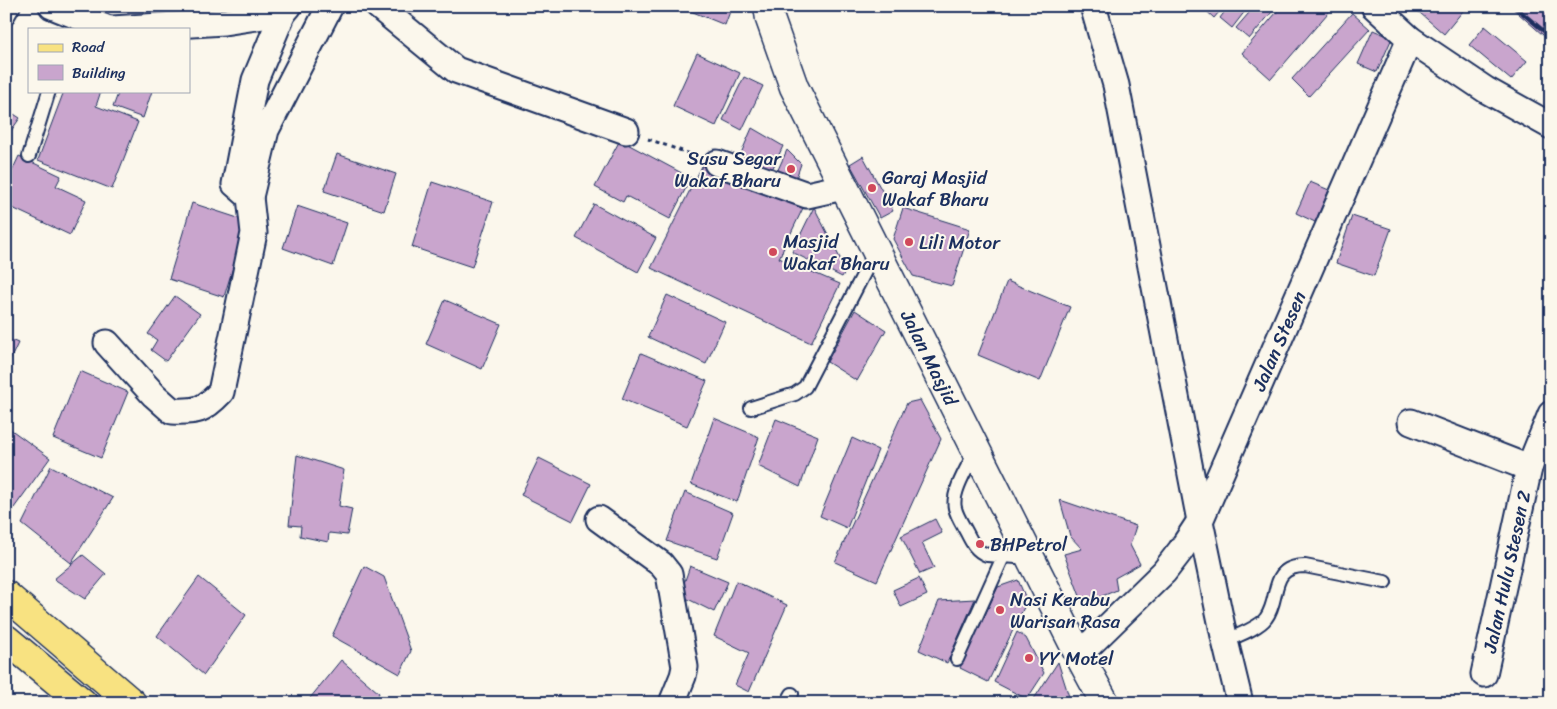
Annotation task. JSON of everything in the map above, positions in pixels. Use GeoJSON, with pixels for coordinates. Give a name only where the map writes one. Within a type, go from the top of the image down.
{"type":"FeatureCollection","features":[{"type":"Feature","properties":{"kind":"main road"},"geometry":{"type":"LineString","coordinates":[[6,595],[132,703]]}},
{"type":"Feature","properties":{"kind":"main road"},"geometry":{"type":"LineString","coordinates":[[6,639],[83,703]]}},
{"type":"Feature","properties":{"kind":"main road"},"geometry":{"type":"LineString","coordinates":[[56,679],[70,703]]}},
{"type":"Feature","properties":{"kind":"street"},"geometry":{"type":"LineString","coordinates":[[52,6],[107,28]]}},
{"type":"Feature","properties":{"kind":"street"},"geometry":{"type":"LineString","coordinates":[[107,343],[154,395],[172,411],[194,412],[209,405],[221,392],[254,233],[250,197],[266,130],[330,6]]}},
{"type":"Feature","properties":{"kind":"street"},"geometry":{"type":"LineString","coordinates":[[378,6],[456,70],[626,131]]}},
{"type":"Feature","properties":{"kind":"street","name":"Jalan Masjid"},"geometry":{"type":"LineString","coordinates":[[768,6],[770,19],[794,87],[1078,655],[1105,703]]}},
{"type":"Feature","properties":{"kind":"street"},"geometry":{"type":"LineString","coordinates":[[1093,6],[1116,85],[1200,521],[1240,703]]}},
{"type":"Feature","properties":{"kind":"street"},"geometry":{"type":"LineString","coordinates":[[1374,6],[1410,39],[1479,85],[1551,126]]}},
{"type":"Feature","properties":{"kind":"street"},"geometry":{"type":"LineString","coordinates":[[126,28],[224,22],[286,10]]}},
{"type":"Feature","properties":{"kind":"street"},"geometry":{"type":"LineString","coordinates":[[250,197],[235,184],[255,80],[286,10]]}},
{"type":"Feature","properties":{"kind":"street","name":"Jalan Stesen"},"geometry":{"type":"LineString","coordinates":[[1078,655],[1164,572],[1182,550],[1200,521],[1410,39]]}},
{"type":"Feature","properties":{"kind":"street"},"geometry":{"type":"LineString","coordinates":[[717,163],[807,195],[843,187]]}},
{"type":"Feature","properties":{"kind":"street","name":"Jalan Hulu Stesen 2"},"geometry":{"type":"LineString","coordinates":[[1484,674],[1529,468],[1551,414]]}},
{"type":"Feature","properties":{"kind":"street"},"geometry":{"type":"LineString","coordinates":[[1412,422],[1529,468]]}},
{"type":"Feature","properties":{"kind":"street"},"geometry":{"type":"LineString","coordinates":[[600,519],[661,564],[668,574],[684,667],[683,676],[672,703]]}},
{"type":"Feature","properties":{"kind":"lane"},"geometry":{"type":"LineString","coordinates":[[28,156],[49,92]]}},
{"type":"Feature","properties":{"kind":"lane"},"geometry":{"type":"LineString","coordinates":[[751,408],[795,394],[805,387],[876,251]]}},
{"type":"Feature","properties":{"kind":"lane"},"geometry":{"type":"LineString","coordinates":[[976,450],[955,495],[954,506],[976,548],[987,555],[1030,558]]}},
{"type":"Feature","properties":{"kind":"lane"},"geometry":{"type":"LineString","coordinates":[[957,659],[1003,557]]}},
{"type":"Feature","properties":{"kind":"lane"},"geometry":{"type":"LineString","coordinates":[[1225,641],[1263,622],[1269,614],[1281,576],[1287,570],[1296,566],[1305,566],[1385,582]]}},
{"type":"Feature","properties":{"kind":"path"},"geometry":{"type":"LineString","coordinates":[[626,131],[717,163]]}},
{"type":"Feature","properties":{"kind":"building"},"geometry":{"type":"Polygon","coordinates":[[[689,6],[732,6],[725,25],[688,10],[689,6]]]}},
{"type":"Feature","properties":{"kind":"building"},"geometry":{"type":"Polygon","coordinates":[[[1201,6],[1224,6],[1214,18],[1201,6]]]}},
{"type":"Feature","properties":{"kind":"building"},"geometry":{"type":"Polygon","coordinates":[[[1229,6],[1249,6],[1232,28],[1220,18],[1229,6]]]}},
{"type":"Feature","properties":{"kind":"building"},"geometry":{"type":"Polygon","coordinates":[[[1255,6],[1277,6],[1249,39],[1236,28],[1255,6]]]}},
{"type":"Feature","properties":{"kind":"building"},"geometry":{"type":"Polygon","coordinates":[[[1282,6],[1334,6],[1271,79],[1242,53],[1282,6]]]}},
{"type":"Feature","properties":{"kind":"building"},"geometry":{"type":"Polygon","coordinates":[[[1412,6],[1467,6],[1444,34],[1412,6]]]}},
{"type":"Feature","properties":{"kind":"building"},"geometry":{"type":"Polygon","coordinates":[[[1510,6],[1541,6],[1551,15],[1551,42],[1510,6]]]}},
{"type":"Feature","properties":{"kind":"building"},"geometry":{"type":"Polygon","coordinates":[[[1541,6],[1551,6],[1551,15],[1541,6]]]}},
{"type":"Feature","properties":{"kind":"building"},"geometry":{"type":"Polygon","coordinates":[[[1352,13],[1370,29],[1309,96],[1292,79],[1352,13]]]}},
{"type":"Feature","properties":{"kind":"building"},"geometry":{"type":"Polygon","coordinates":[[[1485,26],[1527,61],[1511,80],[1469,45],[1485,26]]]}},
{"type":"Feature","properties":{"kind":"building"},"geometry":{"type":"Polygon","coordinates":[[[1373,30],[1392,38],[1377,72],[1358,64],[1373,30]]]}},
{"type":"Feature","properties":{"kind":"building"},"geometry":{"type":"Polygon","coordinates":[[[697,53],[740,73],[716,126],[673,106],[697,53]]]}},
{"type":"Feature","properties":{"kind":"building"},"geometry":{"type":"Polygon","coordinates":[[[744,77],[763,86],[742,130],[723,120],[744,77]]]}},
{"type":"Feature","properties":{"kind":"building"},"geometry":{"type":"Polygon","coordinates":[[[64,92],[101,92],[96,106],[138,122],[112,189],[38,160],[64,92]]]}},
{"type":"Feature","properties":{"kind":"building"},"geometry":{"type":"Polygon","coordinates":[[[119,92],[152,92],[143,118],[113,107],[119,92]]]}},
{"type":"Feature","properties":{"kind":"building"},"geometry":{"type":"Polygon","coordinates":[[[6,109],[20,118],[6,138],[6,109]]]}},
{"type":"Feature","properties":{"kind":"building"},"geometry":{"type":"Polygon","coordinates":[[[752,128],[783,146],[771,172],[739,158],[752,128]]]}},
{"type":"Feature","properties":{"kind":"building"},"geometry":{"type":"Polygon","coordinates":[[[620,140],[691,178],[670,219],[626,196],[623,202],[595,187],[620,140]]]}},
{"type":"Feature","properties":{"kind":"building"},"geometry":{"type":"Polygon","coordinates":[[[787,150],[801,164],[794,184],[776,174],[787,150]]]}},
{"type":"Feature","properties":{"kind":"building"},"geometry":{"type":"Polygon","coordinates":[[[337,154],[396,174],[384,211],[324,191],[337,154]]]}},
{"type":"Feature","properties":{"kind":"building"},"geometry":{"type":"Polygon","coordinates":[[[19,156],[61,176],[56,186],[86,200],[70,235],[6,205],[6,184],[19,156]]]}},
{"type":"Feature","properties":{"kind":"building","name":"Garaj Masjid Wakaf Bharu"},"geometry":{"type":"Polygon","coordinates":[[[863,156],[893,211],[880,218],[850,164],[863,156]]]}},
{"type":"Feature","properties":{"kind":"building"},"geometry":{"type":"Polygon","coordinates":[[[703,164],[803,208],[779,258],[840,284],[811,343],[651,268],[703,164]]]}},
{"type":"Feature","properties":{"kind":"building"},"geometry":{"type":"Polygon","coordinates":[[[432,182],[493,202],[472,267],[412,247],[432,182]]]}},
{"type":"Feature","properties":{"kind":"building"},"geometry":{"type":"Polygon","coordinates":[[[1310,182],[1329,190],[1315,222],[1296,213],[1310,182]]]}},
{"type":"Feature","properties":{"kind":"building"},"geometry":{"type":"Polygon","coordinates":[[[192,203],[247,221],[224,297],[169,279],[192,203]]]}},
{"type":"Feature","properties":{"kind":"building"},"geometry":{"type":"Polygon","coordinates":[[[594,204],[656,238],[638,272],[576,238],[594,204]]]}},
{"type":"Feature","properties":{"kind":"building"},"geometry":{"type":"Polygon","coordinates":[[[297,206],[347,223],[333,266],[283,248],[297,206]]]}},
{"type":"Feature","properties":{"kind":"building"},"geometry":{"type":"Polygon","coordinates":[[[814,207],[846,270],[842,277],[792,252],[814,207]]]}},
{"type":"Feature","properties":{"kind":"building"},"geometry":{"type":"Polygon","coordinates":[[[903,208],[970,229],[952,286],[913,276],[893,239],[903,208]]]}},
{"type":"Feature","properties":{"kind":"building"},"geometry":{"type":"Polygon","coordinates":[[[1352,216],[1391,229],[1374,276],[1336,263],[1352,216]]]}},
{"type":"Feature","properties":{"kind":"building"},"geometry":{"type":"Polygon","coordinates":[[[1007,281],[1070,307],[1040,381],[978,355],[1007,281]]]}},
{"type":"Feature","properties":{"kind":"building"},"geometry":{"type":"Polygon","coordinates":[[[667,295],[725,322],[706,364],[648,337],[667,295]]]}},
{"type":"Feature","properties":{"kind":"building"},"geometry":{"type":"Polygon","coordinates":[[[175,296],[200,314],[166,361],[151,350],[157,340],[148,334],[175,296]]]}},
{"type":"Feature","properties":{"kind":"building"},"geometry":{"type":"Polygon","coordinates":[[[445,300],[501,324],[482,369],[426,344],[445,300]]]}},
{"type":"Feature","properties":{"kind":"building"},"geometry":{"type":"Polygon","coordinates":[[[855,310],[886,330],[857,381],[827,362],[855,310]]]}},
{"type":"Feature","properties":{"kind":"building"},"geometry":{"type":"Polygon","coordinates":[[[6,338],[18,343],[6,369],[6,338]]]}},
{"type":"Feature","properties":{"kind":"building"},"geometry":{"type":"Polygon","coordinates":[[[641,353],[707,381],[687,426],[622,399],[641,353]]]}},
{"type":"Feature","properties":{"kind":"building"},"geometry":{"type":"Polygon","coordinates":[[[80,371],[128,392],[101,458],[53,438],[80,371]]]}},
{"type":"Feature","properties":{"kind":"building"},"geometry":{"type":"Polygon","coordinates":[[[920,400],[941,439],[877,581],[835,562],[907,403],[920,400]]]}},
{"type":"Feature","properties":{"kind":"building"},"geometry":{"type":"Polygon","coordinates":[[[714,418],[759,437],[737,502],[691,484],[714,418]]]}},
{"type":"Feature","properties":{"kind":"building"},"geometry":{"type":"Polygon","coordinates":[[[776,419],[818,436],[800,487],[758,466],[776,419]]]}},
{"type":"Feature","properties":{"kind":"building"},"geometry":{"type":"Polygon","coordinates":[[[6,426],[50,458],[6,519],[6,426]]]}},
{"type":"Feature","properties":{"kind":"building"},"geometry":{"type":"Polygon","coordinates":[[[852,438],[878,450],[847,528],[820,516],[852,438]]]}},
{"type":"Feature","properties":{"kind":"building"},"geometry":{"type":"Polygon","coordinates":[[[297,455],[344,470],[339,506],[352,509],[347,535],[329,533],[328,542],[300,536],[301,526],[289,525],[297,455]]]}},
{"type":"Feature","properties":{"kind":"building"},"geometry":{"type":"Polygon","coordinates":[[[539,458],[591,484],[573,521],[521,495],[539,458]]]}},
{"type":"Feature","properties":{"kind":"building"},"geometry":{"type":"Polygon","coordinates":[[[51,466],[113,498],[71,563],[22,524],[51,466]]]}},
{"type":"Feature","properties":{"kind":"building"},"geometry":{"type":"Polygon","coordinates":[[[685,492],[733,513],[717,558],[667,541],[685,492]]]}},
{"type":"Feature","properties":{"kind":"building"},"geometry":{"type":"Polygon","coordinates":[[[1060,500],[1136,526],[1130,545],[1140,564],[1115,578],[1117,590],[1083,604],[1064,554],[1082,549],[1070,536],[1060,500]]]}},
{"type":"Feature","properties":{"kind":"building"},"geometry":{"type":"Polygon","coordinates":[[[935,519],[942,533],[922,543],[934,568],[920,574],[901,536],[935,519]]]}},
{"type":"Feature","properties":{"kind":"building"},"geometry":{"type":"Polygon","coordinates":[[[83,555],[106,574],[85,599],[54,579],[83,555]]]}},
{"type":"Feature","properties":{"kind":"building"},"geometry":{"type":"Polygon","coordinates":[[[364,566],[384,577],[411,651],[400,674],[332,636],[364,566]]]}},
{"type":"Feature","properties":{"kind":"building"},"geometry":{"type":"Polygon","coordinates":[[[690,566],[728,582],[714,612],[680,595],[690,566]]]}},
{"type":"Feature","properties":{"kind":"building"},"geometry":{"type":"Polygon","coordinates":[[[199,577],[246,615],[204,675],[157,636],[199,577]]]}},
{"type":"Feature","properties":{"kind":"building"},"geometry":{"type":"Polygon","coordinates":[[[919,578],[927,595],[901,607],[893,590],[919,578]]]}},
{"type":"Feature","properties":{"kind":"building"},"geometry":{"type":"Polygon","coordinates":[[[1018,580],[1027,601],[988,682],[960,668],[998,587],[1018,580]]]}},
{"type":"Feature","properties":{"kind":"building"},"geometry":{"type":"Polygon","coordinates":[[[736,581],[787,605],[749,692],[735,685],[749,653],[714,636],[736,581]]]}},
{"type":"Feature","properties":{"kind":"building"},"geometry":{"type":"Polygon","coordinates":[[[975,599],[947,663],[919,650],[939,601],[975,599]]]}},
{"type":"Feature","properties":{"kind":"building"},"geometry":{"type":"Polygon","coordinates":[[[1017,632],[1026,638],[1044,673],[1027,699],[994,682],[1017,632]]]}},
{"type":"Feature","properties":{"kind":"building"},"geometry":{"type":"Polygon","coordinates":[[[341,660],[379,693],[375,703],[306,703],[341,660]]]}},
{"type":"Feature","properties":{"kind":"building"},"geometry":{"type":"Polygon","coordinates":[[[1058,662],[1071,703],[1032,702],[1058,662]]]}},
{"type":"Feature","properties":{"kind":"railway"},"geometry":{"type":"LineString","coordinates":[[1514,6],[1551,37]]}},
{"type":"Feature","properties":{"kind":"place","name":"Susu Segar Wakaf Bharu"},"geometry":{"type":"Point","coordinates":[791,169]}},
{"type":"Feature","properties":{"kind":"place","name":"Garaj Masjid Wakaf Bharu"},"geometry":{"type":"Point","coordinates":[872,188]}},
{"type":"Feature","properties":{"kind":"place","name":"Lili Motor"},"geometry":{"type":"Point","coordinates":[909,242]}},
{"type":"Feature","properties":{"kind":"place","name":"Masjid Wakaf Bharu"},"geometry":{"type":"Point","coordinates":[773,252]}},
{"type":"Feature","properties":{"kind":"place","name":"BHPetrol"},"geometry":{"type":"Point","coordinates":[980,544]}},
{"type":"Feature","properties":{"kind":"place","name":"Nasi Kerabu Warisan Rasa"},"geometry":{"type":"Point","coordinates":[1000,610]}},
{"type":"Feature","properties":{"kind":"place","name":"YY Motel"},"geometry":{"type":"Point","coordinates":[1029,658]}}]}
